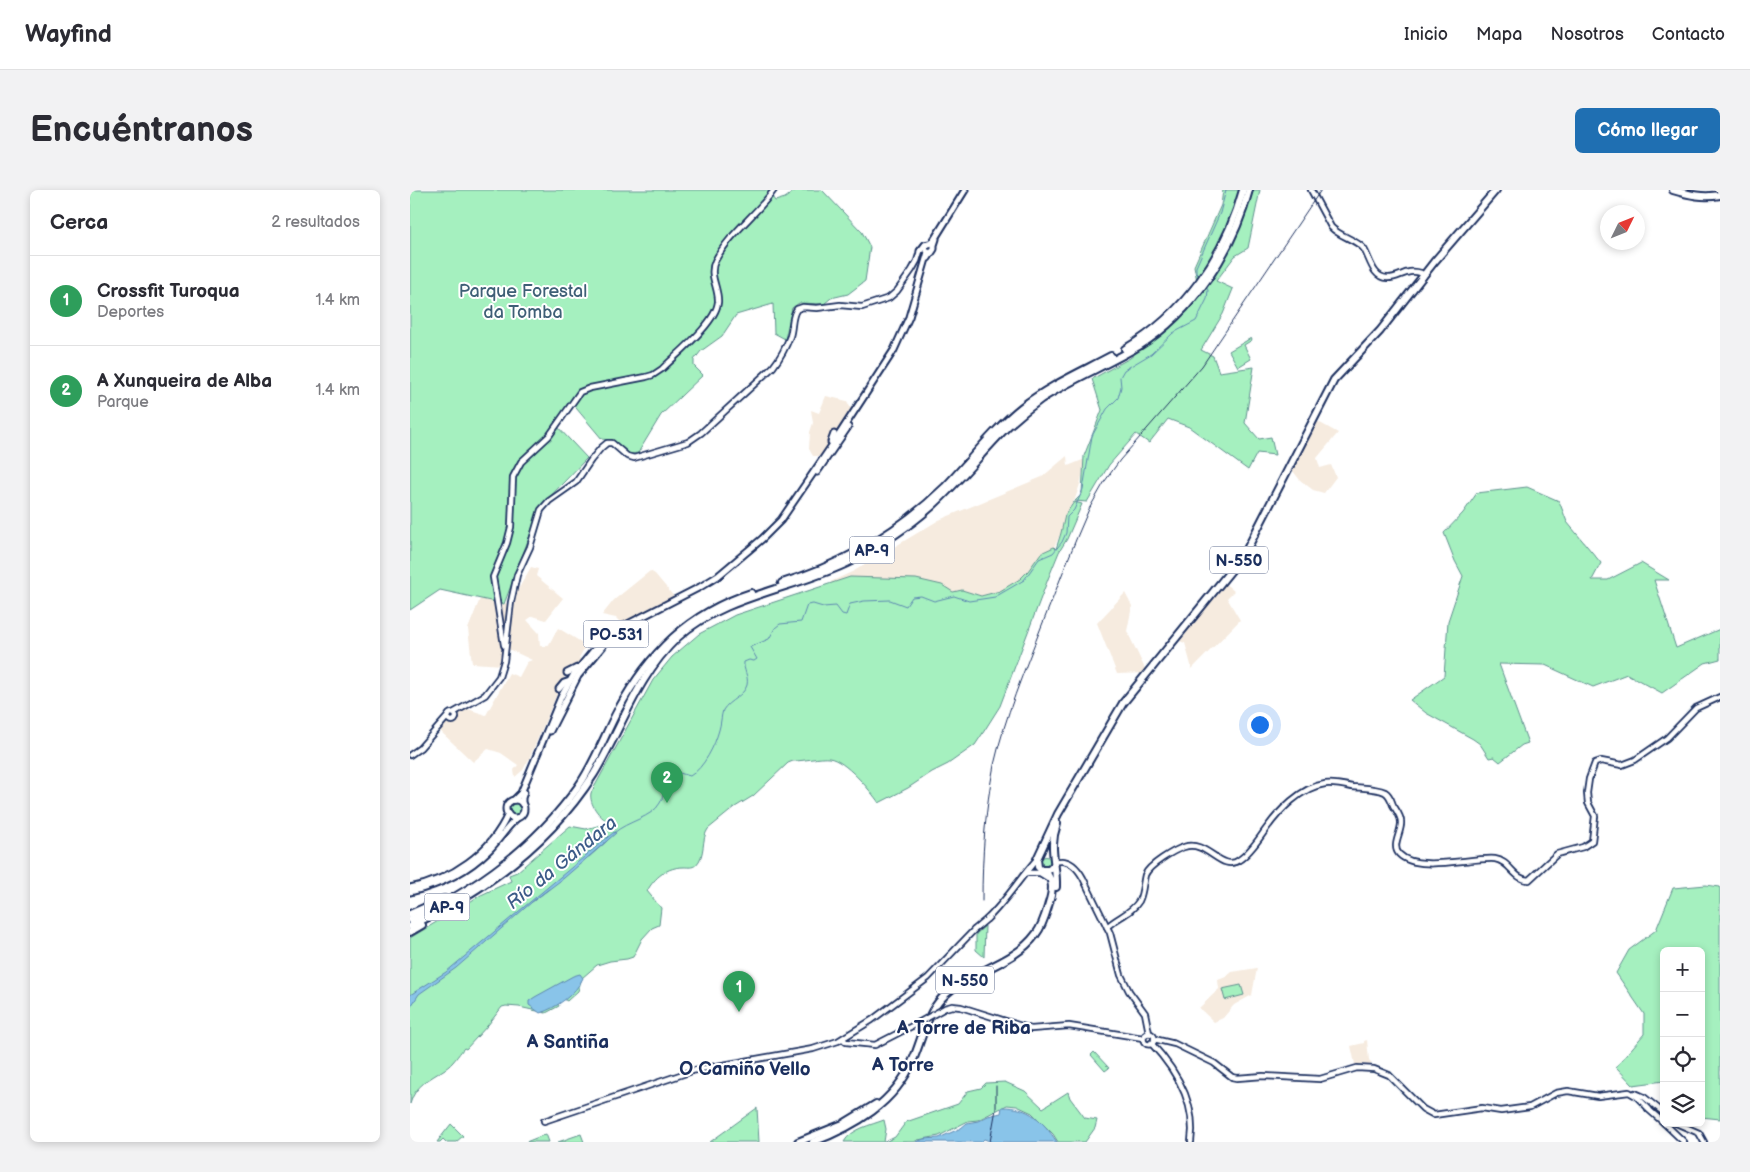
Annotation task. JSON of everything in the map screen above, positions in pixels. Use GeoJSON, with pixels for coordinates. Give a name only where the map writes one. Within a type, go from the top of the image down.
{"type":"FeatureCollection","features":[{"type":"Feature","properties":{"kind":"highway","name":"AP-9"},"geometry":{"type":"LineString","coordinates":[[410,920],[457,896],[493,873],[536,836],[573,794],[588,772],[622,703],[640,674],[670,639],[693,621],[716,607],[831,566],[883,537],[901,525],[934,497],[993,434],[1021,408],[1055,385],[1131,345],[1159,325],[1190,294],[1210,266],[1225,241],[1243,190]]}},
{"type":"Feature","properties":{"kind":"highway","name":"AP-9"},"geometry":{"type":"LineString","coordinates":[[410,926],[439,912],[483,886],[528,851],[553,826],[576,798],[603,757],[646,676],[662,654],[681,635],[702,620],[730,605],[825,573],[873,549],[930,508],[988,446],[1023,413],[1042,399],[1140,345],[1162,329],[1183,310],[1217,265],[1236,228],[1249,190]]}},
{"type":"Feature","properties":{"kind":"highway","name":"N-550"},"geometry":{"type":"LineString","coordinates":[[1038,857],[1058,814],[1131,692],[1245,553],[1334,380],[1395,312],[1496,190]]}},
{"type":"Feature","properties":{"kind":"highway"},"geometry":{"type":"LineString","coordinates":[[1673,190],[1698,197],[1708,198],[1720,195]]}},
{"type":"Feature","properties":{"kind":"highway"},"geometry":{"type":"LineString","coordinates":[[1684,190],[1702,195],[1720,195]]}},
{"type":"Feature","properties":{"kind":"highway","name":"N-550"},"geometry":{"type":"LineString","coordinates":[[1415,288],[1418,274],[1435,264]]}},
{"type":"Feature","properties":{"kind":"highway","name":"N-550"},"geometry":{"type":"LineString","coordinates":[[813,1142],[846,1128],[882,1104],[902,1081],[913,1060],[933,1009],[943,996],[966,980],[1008,958],[1027,944],[1036,934],[1052,907],[1056,889],[1052,848],[1056,826],[1067,799]]}},
{"type":"Feature","properties":{"kind":"highway"},"geometry":{"type":"LineString","coordinates":[[1042,870],[1052,869],[1054,861],[1046,853],[1038,857],[1036,863],[1042,870],[1049,875],[1052,886]]}},
{"type":"Feature","properties":{"kind":"highway"},"geometry":{"type":"LineString","coordinates":[[410,914],[440,901],[493,873]]}},
{"type":"Feature","properties":{"kind":"highway"},"geometry":{"type":"LineString","coordinates":[[410,932],[475,894],[483,886]]}},
{"type":"Feature","properties":{"kind":"highway","name":"N-550"},"geometry":{"type":"LineString","coordinates":[[1036,934],[1046,915],[1052,886]]}},
{"type":"Feature","properties":{"kind":"highway","name":"N-550"},"geometry":{"type":"LineString","coordinates":[[798,1142],[843,1124],[879,1101],[899,1079],[917,1049]]}},
{"type":"Feature","properties":{"kind":"main road","name":"PO-531"},"geometry":{"type":"LineString","coordinates":[[410,888],[439,879],[465,864],[498,834],[508,814],[507,804],[521,793],[561,697],[582,664],[602,642],[624,626],[709,582],[746,553],[781,520],[836,435],[878,376],[902,336],[910,317],[928,247],[966,190]]}},
{"type":"Feature","properties":{"kind":"main road","name":"PO-531"},"geometry":{"type":"LineString","coordinates":[[410,892],[438,884],[465,870],[488,850],[521,816],[524,812],[522,798],[565,699],[578,676],[614,635],[715,581],[740,562],[779,526],[898,350],[907,332],[928,247],[966,190]]}},
{"type":"Feature","properties":{"kind":"main road"},"geometry":{"type":"LineString","coordinates":[[822,465],[832,443],[851,422]]}},
{"type":"Feature","properties":{"kind":"main road"},"geometry":{"type":"LineString","coordinates":[[535,766],[538,754],[571,681],[588,660],[594,656]]}},
{"type":"Feature","properties":{"kind":"main road"},"geometry":{"type":"LineString","coordinates":[[571,681],[572,678],[566,673],[573,671],[582,664]]}},
{"type":"Feature","properties":{"kind":"main road"},"geometry":{"type":"LineString","coordinates":[[559,690],[567,681],[571,681]]}},
{"type":"Feature","properties":{"kind":"main road"},"geometry":{"type":"LineString","coordinates":[[514,800],[522,804]]}},
{"type":"Feature","properties":{"kind":"main road"},"geometry":{"type":"LineString","coordinates":[[508,814],[517,818]]}},
{"type":"Feature","properties":{"kind":"street"},"geometry":{"type":"LineString","coordinates":[[505,648],[493,577],[509,535],[513,477],[518,467],[549,436],[580,392],[590,388],[653,375],[662,369],[709,323],[714,317],[718,303],[712,268],[746,221],[774,190]]}},
{"type":"Feature","properties":{"kind":"street"},"geometry":{"type":"LineString","coordinates":[[1311,190],[1331,227],[1361,246],[1378,274],[1387,278],[1403,274],[1418,274]]}},
{"type":"Feature","properties":{"kind":"street"},"geometry":{"type":"LineString","coordinates":[[501,619],[506,617],[517,575],[530,547],[541,510],[549,501],[576,482],[604,445],[614,444],[627,456],[634,458],[688,442],[701,433],[773,367],[789,337],[797,309],[840,305],[862,306],[889,298],[897,291],[928,247]]}},
{"type":"Feature","properties":{"kind":"street"},"geometry":{"type":"LineString","coordinates":[[410,755],[423,745],[450,716],[461,708],[480,699],[495,684],[502,670],[511,602]]}},
{"type":"Feature","properties":{"kind":"street"},"geometry":{"type":"LineString","coordinates":[[501,619],[508,629]]}},
{"type":"Feature","properties":{"kind":"street"},"geometry":{"type":"LineString","coordinates":[[501,627],[508,629]]}},
{"type":"Feature","properties":{"kind":"street"},"geometry":{"type":"LineString","coordinates":[[1107,926],[1124,916],[1138,901],[1146,874],[1152,865],[1182,848],[1190,846],[1203,848],[1222,861],[1236,862],[1257,842],[1281,809],[1311,789],[1326,784],[1382,791],[1389,795],[1401,821],[1396,845],[1397,851],[1402,856],[1424,864],[1496,859],[1508,866],[1521,879],[1530,880],[1557,854],[1583,847],[1592,841],[1595,816],[1588,803],[1587,793],[1589,779],[1595,763],[1601,761],[1622,764],[1635,760],[1667,738],[1696,708],[1720,697]]}},
{"type":"Feature","properties":{"kind":"street"},"geometry":{"type":"LineString","coordinates":[[544,1122],[695,1070],[813,1049],[843,1039],[928,978],[1012,892],[1038,857]]}},
{"type":"Feature","properties":{"kind":"street"},"geometry":{"type":"LineString","coordinates":[[1054,861],[1066,861],[1078,870],[1107,926],[1121,975],[1145,1013],[1153,1041],[1187,1097],[1192,1115],[1191,1142]]}},
{"type":"Feature","properties":{"kind":"street"},"geometry":{"type":"LineString","coordinates":[[1024,875],[1034,869],[1042,870]]}},
{"type":"Feature","properties":{"kind":"street"},"geometry":{"type":"LineString","coordinates":[[1024,875],[1040,873],[1045,876],[1052,886]]}},
{"type":"Feature","properties":{"kind":"street"},"geometry":{"type":"LineString","coordinates":[[843,1039],[846,1042],[875,1046],[952,1006],[962,1007],[1034,1030],[1070,1026],[1143,1038],[1146,1043],[1153,1041],[1175,1044],[1214,1063],[1236,1078],[1263,1076],[1320,1079],[1359,1068],[1374,1069],[1392,1077],[1423,1109],[1434,1115],[1482,1108],[1501,1111],[1530,1107],[1556,1093],[1565,1091],[1576,1091],[1594,1096],[1623,1092],[1650,1102],[1660,1110]]}},
{"type":"Feature","properties":{"kind":"street"},"geometry":{"type":"LineString","coordinates":[[1143,1038],[1150,1033]]}},
{"type":"Feature","properties":{"kind":"street"},"geometry":{"type":"LineString","coordinates":[[1611,1094],[1636,1096],[1660,1119]]}},
{"type":"Feature","properties":{"kind":"street"},"geometry":{"type":"LineString","coordinates":[[1668,1127],[1684,1142]]}},
{"type":"Feature","properties":{"kind":"street"},"geometry":{"type":"LineString","coordinates":[[1685,1127],[1698,1133],[1704,1142]]}},
{"type":"Feature","properties":{"kind":"shaded area"},"geometry":{"type":"Polygon","coordinates":[[[826,396],[847,401],[851,409],[851,417],[823,456],[813,456],[809,449],[810,432],[813,423],[811,410],[819,413],[826,396]]]}},
{"type":"Feature","properties":{"kind":"shaded area"},"geometry":{"type":"Polygon","coordinates":[[[1313,419],[1338,433],[1317,458],[1320,468],[1331,465],[1336,477],[1324,493],[1313,490],[1300,480],[1289,466],[1313,419]]]}},
{"type":"Feature","properties":{"kind":"shaded area"},"geometry":{"type":"Polygon","coordinates":[[[1067,456],[1068,466],[1085,459],[1081,481],[1075,499],[1065,515],[1061,533],[1054,547],[1041,553],[1020,579],[1000,591],[981,596],[962,590],[937,594],[837,586],[830,582],[854,571],[939,520],[1042,477],[1067,456]]]}},
{"type":"Feature","properties":{"kind":"shaded area"},"geometry":{"type":"Polygon","coordinates":[[[531,567],[538,569],[536,576],[563,598],[546,620],[533,616],[527,620],[539,633],[540,646],[548,646],[558,628],[586,645],[579,658],[584,661],[566,673],[529,759],[523,770],[515,777],[514,770],[518,765],[501,753],[488,749],[473,762],[439,730],[445,723],[468,709],[486,715],[509,673],[519,677],[527,662],[532,660],[506,648],[503,665],[472,663],[468,629],[480,599],[504,604],[511,602],[531,567]]]}},
{"type":"Feature","properties":{"kind":"shaded area"},"geometry":{"type":"Polygon","coordinates":[[[650,571],[655,574],[676,599],[624,626],[616,618],[602,615],[614,600],[650,571]]]}},
{"type":"Feature","properties":{"kind":"shaded area"},"geometry":{"type":"Polygon","coordinates":[[[1222,581],[1234,591],[1227,598],[1240,620],[1192,669],[1185,643],[1174,639],[1222,581]]]}},
{"type":"Feature","properties":{"kind":"shaded area"},"geometry":{"type":"Polygon","coordinates":[[[1125,593],[1132,606],[1127,631],[1147,673],[1117,674],[1097,623],[1125,593]]]}},
{"type":"Feature","properties":{"kind":"shaded area"},"geometry":{"type":"Polygon","coordinates":[[[1257,968],[1252,995],[1234,1005],[1223,1018],[1214,1022],[1199,1008],[1219,989],[1218,980],[1232,972],[1257,968]]]}},
{"type":"Feature","properties":{"kind":"shaded area"},"geometry":{"type":"Polygon","coordinates":[[[1367,1040],[1369,1060],[1372,1063],[1370,1065],[1355,1064],[1351,1046],[1364,1043],[1367,1040]]]}},
{"type":"Feature","properties":{"kind":"green space","name":"Parque Forestal da Tomba"},"geometry":{"type":"Polygon","coordinates":[[[410,190],[767,190],[775,201],[785,198],[796,190],[822,190],[862,232],[870,247],[865,281],[848,294],[831,298],[824,304],[799,303],[792,308],[785,339],[774,333],[773,304],[736,315],[722,336],[701,351],[694,360],[694,366],[703,375],[661,415],[638,453],[630,454],[614,442],[602,439],[571,402],[555,424],[587,458],[541,506],[504,604],[440,590],[410,610],[410,190]]]}},
{"type":"Feature","properties":{"kind":"green space"},"geometry":{"type":"Polygon","coordinates":[[[1223,190],[1260,190],[1248,248],[1235,256],[1216,281],[1233,289],[1223,314],[1201,350],[1213,356],[1219,372],[1254,367],[1245,423],[1259,439],[1271,437],[1275,455],[1257,453],[1248,470],[1189,427],[1168,419],[1149,443],[1136,434],[1109,465],[1087,502],[1075,501],[1082,494],[1084,456],[1102,410],[1092,379],[1130,358],[1172,324],[1200,296],[1194,266],[1221,205],[1223,190]]]}},
{"type":"Feature","properties":{"kind":"green space"},"geometry":{"type":"Polygon","coordinates":[[[1251,338],[1252,340],[1244,345],[1251,359],[1238,367],[1229,351],[1251,338]]]}},
{"type":"Feature","properties":{"kind":"green space"},"geometry":{"type":"Polygon","coordinates":[[[1527,487],[1559,501],[1567,522],[1601,563],[1592,580],[1608,580],[1641,563],[1669,580],[1654,580],[1676,648],[1720,629],[1720,659],[1705,663],[1662,693],[1627,674],[1593,687],[1545,665],[1499,664],[1528,743],[1522,745],[1500,762],[1494,757],[1489,758],[1480,744],[1473,739],[1426,713],[1410,700],[1444,676],[1448,621],[1463,576],[1444,533],[1463,513],[1477,493],[1527,487]]]}},
{"type":"Feature","properties":{"kind":"green space"},"geometry":{"type":"Polygon","coordinates":[[[1074,502],[1082,504],[1048,579],[1000,706],[975,745],[948,764],[879,803],[857,776],[835,760],[821,758],[788,763],[753,796],[735,807],[708,829],[701,857],[696,865],[672,869],[654,881],[647,891],[661,908],[659,925],[652,928],[642,939],[633,957],[597,965],[582,978],[578,991],[567,1001],[560,997],[557,1001],[559,1006],[546,1013],[519,1007],[502,1007],[488,1025],[466,1049],[464,1048],[450,1065],[419,1087],[412,1097],[410,1104],[410,938],[481,895],[511,881],[509,875],[517,872],[570,826],[586,829],[601,825],[608,827],[609,822],[598,814],[593,806],[591,793],[653,680],[672,657],[699,634],[735,615],[850,577],[916,579],[942,585],[953,592],[962,590],[981,596],[1000,591],[1020,579],[1041,553],[1054,547],[1056,549],[1065,515],[1074,502]]]}},
{"type":"Feature","properties":{"kind":"green space"},"geometry":{"type":"Polygon","coordinates":[[[515,803],[521,809],[515,815],[509,809],[515,803]]]}},
{"type":"Feature","properties":{"kind":"green space"},"geometry":{"type":"Polygon","coordinates":[[[1046,856],[1052,862],[1046,868],[1040,862],[1046,856]]]}},
{"type":"Feature","properties":{"kind":"green space"},"geometry":{"type":"Polygon","coordinates":[[[1706,885],[1720,887],[1720,1119],[1705,1117],[1705,947],[1660,947],[1660,1082],[1633,1085],[1616,1067],[1644,1034],[1644,1014],[1616,973],[1629,950],[1656,930],[1673,888],[1706,885]]]}},
{"type":"Feature","properties":{"kind":"green space"},"geometry":{"type":"Polygon","coordinates":[[[985,926],[984,957],[976,950],[976,934],[985,926]]]}},
{"type":"Feature","properties":{"kind":"green space"},"geometry":{"type":"Polygon","coordinates":[[[1241,985],[1244,995],[1225,1000],[1222,989],[1241,985]]]}},
{"type":"Feature","properties":{"kind":"green space"},"geometry":{"type":"Polygon","coordinates":[[[1094,1052],[1109,1068],[1105,1071],[1091,1055],[1094,1052]]]}},
{"type":"Feature","properties":{"kind":"green space"},"geometry":{"type":"Polygon","coordinates":[[[1005,1082],[1025,1091],[1043,1108],[1068,1092],[1070,1098],[1085,1118],[1097,1120],[1095,1128],[1085,1142],[1058,1142],[1053,1134],[1032,1113],[1017,1106],[1007,1105],[978,1120],[968,1121],[939,1136],[914,1142],[885,1142],[895,1137],[906,1122],[958,1104],[968,1091],[981,1088],[986,1083],[1005,1082]]]}},
{"type":"Feature","properties":{"kind":"green space"},"geometry":{"type":"Polygon","coordinates":[[[757,1108],[759,1142],[710,1142],[757,1108]]]}},
{"type":"Feature","properties":{"kind":"green space"},"geometry":{"type":"Polygon","coordinates":[[[884,1120],[886,1129],[884,1142],[844,1142],[856,1131],[884,1120]]]}},
{"type":"Feature","properties":{"kind":"green space"},"geometry":{"type":"Polygon","coordinates":[[[451,1124],[463,1136],[456,1142],[446,1142],[443,1139],[437,1142],[451,1124]]]}},
{"type":"Feature","properties":{"kind":"green space"},"geometry":{"type":"Polygon","coordinates":[[[546,1134],[549,1142],[526,1142],[546,1134]]]}},
{"type":"Feature","properties":{"kind":"green space"},"geometry":{"type":"Polygon","coordinates":[[[581,1134],[584,1142],[558,1142],[581,1134]]]}},
{"type":"Feature","properties":{"kind":"water"},"geometry":{"type":"Polygon","coordinates":[[[614,832],[616,833],[564,878],[532,902],[456,968],[419,994],[410,1008],[410,995],[446,972],[614,832]]]}},
{"type":"Feature","properties":{"kind":"water"},"geometry":{"type":"Polygon","coordinates":[[[580,974],[583,978],[576,990],[559,1004],[540,1013],[529,1005],[529,1001],[535,997],[580,974]]]}},
{"type":"Feature","properties":{"kind":"water"},"geometry":{"type":"Polygon","coordinates":[[[1002,1107],[1028,1112],[1046,1127],[1057,1142],[992,1142],[984,1139],[981,1142],[916,1142],[924,1139],[939,1138],[961,1128],[967,1123],[1001,1113],[1002,1107]]]}},
{"type":"Feature","properties":{"kind":"waterway"},"geometry":{"type":"LineString","coordinates":[[1199,276],[1196,273],[1196,267],[1220,213],[1226,190]]}},
{"type":"Feature","properties":{"kind":"waterway","name":"Río da Gándara"},"geometry":{"type":"LineString","coordinates":[[614,833],[656,808],[672,775],[676,772],[690,776],[700,768],[715,742],[723,710],[743,692],[747,685],[744,662],[757,659],[750,647],[769,639],[775,628],[780,624],[801,622],[807,605],[836,606],[842,614],[846,615],[850,604],[864,601],[890,600],[906,606],[912,597],[921,596],[934,601],[954,596],[969,601],[995,597],[1024,580],[1039,559],[1053,553],[1062,542],[1066,533],[1067,517],[1074,510],[1083,489],[1092,436],[1107,409],[1118,398],[1121,387],[1120,377],[1124,370],[1151,354],[1173,333],[1196,321],[1207,299],[1208,290],[1206,287]]}},
{"type":"Feature","properties":{"kind":"waterway","name":"Río da Gándara"},"geometry":{"type":"LineString","coordinates":[[589,857],[610,838]]}},
{"type":"Feature","properties":{"kind":"waterway","name":"Río da Gándara"},"geometry":{"type":"LineString","coordinates":[[532,902],[549,889]]}},
{"type":"Feature","properties":{"kind":"railway"},"geometry":{"type":"LineString","coordinates":[[982,901],[986,816],[998,747],[1022,677],[1089,509],[1120,460],[1202,366],[1321,190]]}},
{"type":"Feature","properties":{"kind":"railway"},"geometry":{"type":"LineString","coordinates":[[990,1142],[996,1109],[996,1086]]}},
{"type":"Feature","properties":{"kind":"place","name":"A Xunqueira de Alba"},"geometry":{"type":"Point","coordinates":[667,803]}},
{"type":"Feature","properties":{"kind":"place","name":"Crossfit Turoqua"},"geometry":{"type":"Point","coordinates":[739,1012]}},
{"type":"Feature","properties":{"kind":"district","name":"A Torre de Riba"},"geometry":{"type":"Point","coordinates":[964,1027]}},
{"type":"Feature","properties":{"kind":"district","name":"A Santiña"},"geometry":{"type":"Point","coordinates":[568,1041]}},
{"type":"Feature","properties":{"kind":"district","name":"A Torre"},"geometry":{"type":"Point","coordinates":[903,1064]}},
{"type":"Feature","properties":{"kind":"district","name":"O Camiño Vello"},"geometry":{"type":"Point","coordinates":[745,1068]}}]}
